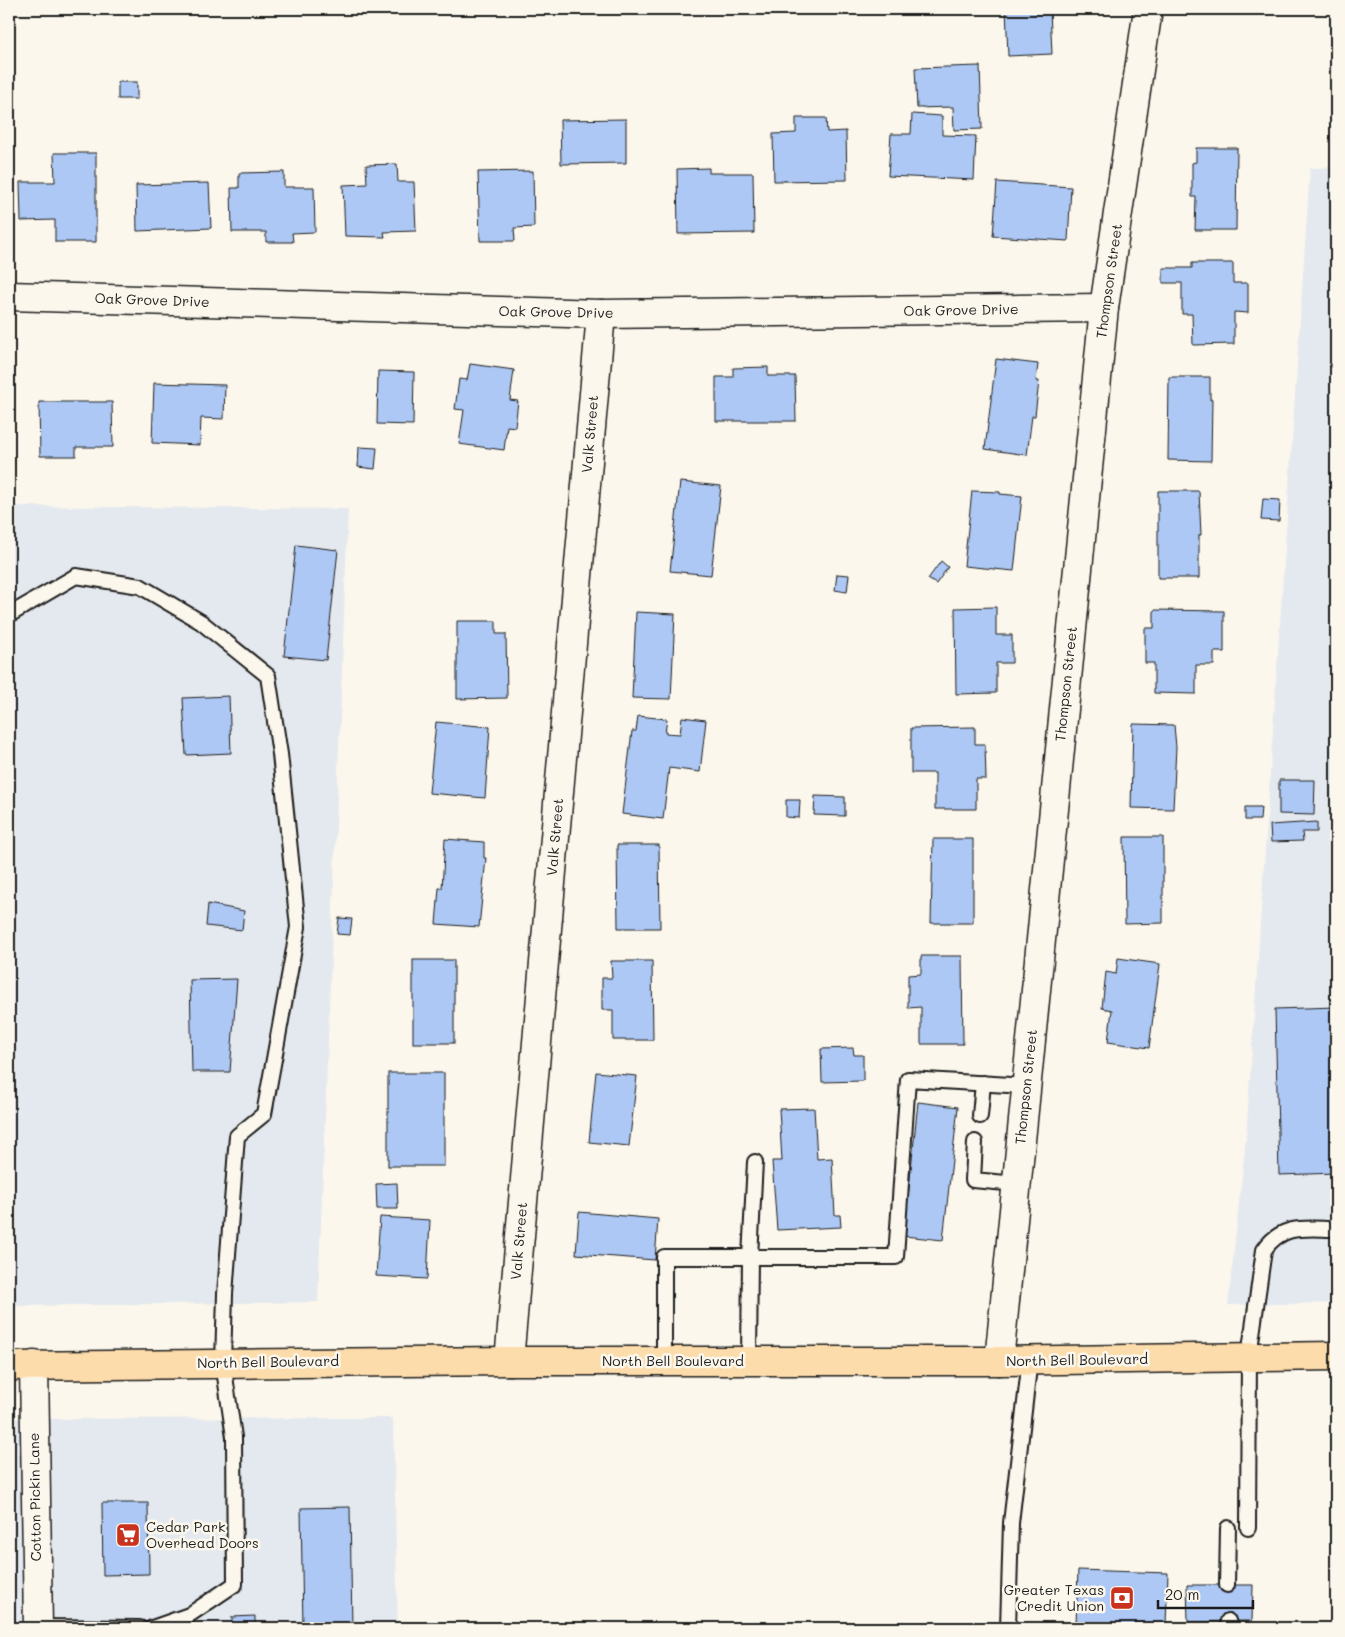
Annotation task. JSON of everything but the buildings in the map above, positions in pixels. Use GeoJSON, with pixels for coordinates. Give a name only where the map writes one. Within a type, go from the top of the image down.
{"type":"FeatureCollection","features":[{"type":"Feature","properties":{"kind":"main road","name":"North Bell Boulevard"},"geometry":{"type":"LineString","coordinates":[[21,1366],[509,1360],[999,1361],[1336,1356]]}},
{"type":"Feature","properties":{"kind":"street","name":"Thompson Street"},"geometry":{"type":"LineString","coordinates":[[999,1361],[1104,308],[1148,9]]}},
{"type":"Feature","properties":{"kind":"street","name":"Oak Grove Drive"},"geometry":{"type":"LineString","coordinates":[[9,296],[601,314],[1104,308]]}},
{"type":"Feature","properties":{"kind":"street","name":"Valk Street"},"geometry":{"type":"LineString","coordinates":[[509,1360],[601,314]]}},
{"type":"Feature","properties":{"kind":"street","name":"Cotton Pickin Lane"},"geometry":{"type":"LineString","coordinates":[[21,1366],[38,1628]]}},
{"type":"Feature","properties":{"kind":"lane"},"geometry":{"type":"LineString","coordinates":[[9,616],[76,576],[140,586],[201,622],[268,676],[280,754],[298,926],[264,1114],[237,1136],[225,1294],[223,1363],[234,1437],[235,1584],[189,1615],[152,1628]]}},
{"type":"Feature","properties":{"kind":"lane"},"geometry":{"type":"LineString","coordinates":[[664,1361],[664,1257],[896,1257],[908,1079],[1026,1086]]}},
{"type":"Feature","properties":{"kind":"lane"},"geometry":{"type":"LineString","coordinates":[[980,1116],[983,1083]]}},
{"type":"Feature","properties":{"kind":"lane"},"geometry":{"type":"LineString","coordinates":[[975,1142],[973,1180],[1017,1184]]}},
{"type":"Feature","properties":{"kind":"lane"},"geometry":{"type":"LineString","coordinates":[[749,1361],[750,1257],[755,1162]]}},
{"type":"Feature","properties":{"kind":"lane"},"geometry":{"type":"LineString","coordinates":[[1248,1528],[1249,1356],[1264,1250],[1272,1238],[1292,1229],[1336,1229]]}},
{"type":"Feature","properties":{"kind":"lane"},"geometry":{"type":"LineString","coordinates":[[1008,1628],[1011,1523],[1030,1360]]}},
{"type":"Feature","properties":{"kind":"lane"},"geometry":{"type":"LineString","coordinates":[[1227,1585],[1228,1528]]}},
{"type":"Feature","properties":{"kind":"lane"},"geometry":{"type":"LineString","coordinates":[[38,1628],[140,1628]]}},
{"type":"Feature","properties":{"kind":"shaded area"},"geometry":{"type":"Polygon","coordinates":[[[1336,167],[1336,1303],[1228,1305],[1246,1138],[1310,168],[1336,167]]]}},
{"type":"Feature","properties":{"kind":"shaded area"},"geometry":{"type":"Polygon","coordinates":[[[9,506],[348,509],[318,1302],[9,1306],[9,506]]]}},
{"type":"Feature","properties":{"kind":"shaded area"},"geometry":{"type":"Polygon","coordinates":[[[393,1418],[398,1628],[9,1628],[9,1419],[393,1418]]]}},
{"type":"Feature","properties":{"kind":"place","name":"Cedar Park Overhead Doors"},"geometry":{"type":"Point","coordinates":[128,1535]}},
{"type":"Feature","properties":{"kind":"place","name":"Greater Texas Credit Union"},"geometry":{"type":"Point","coordinates":[1122,1598]}}]}
